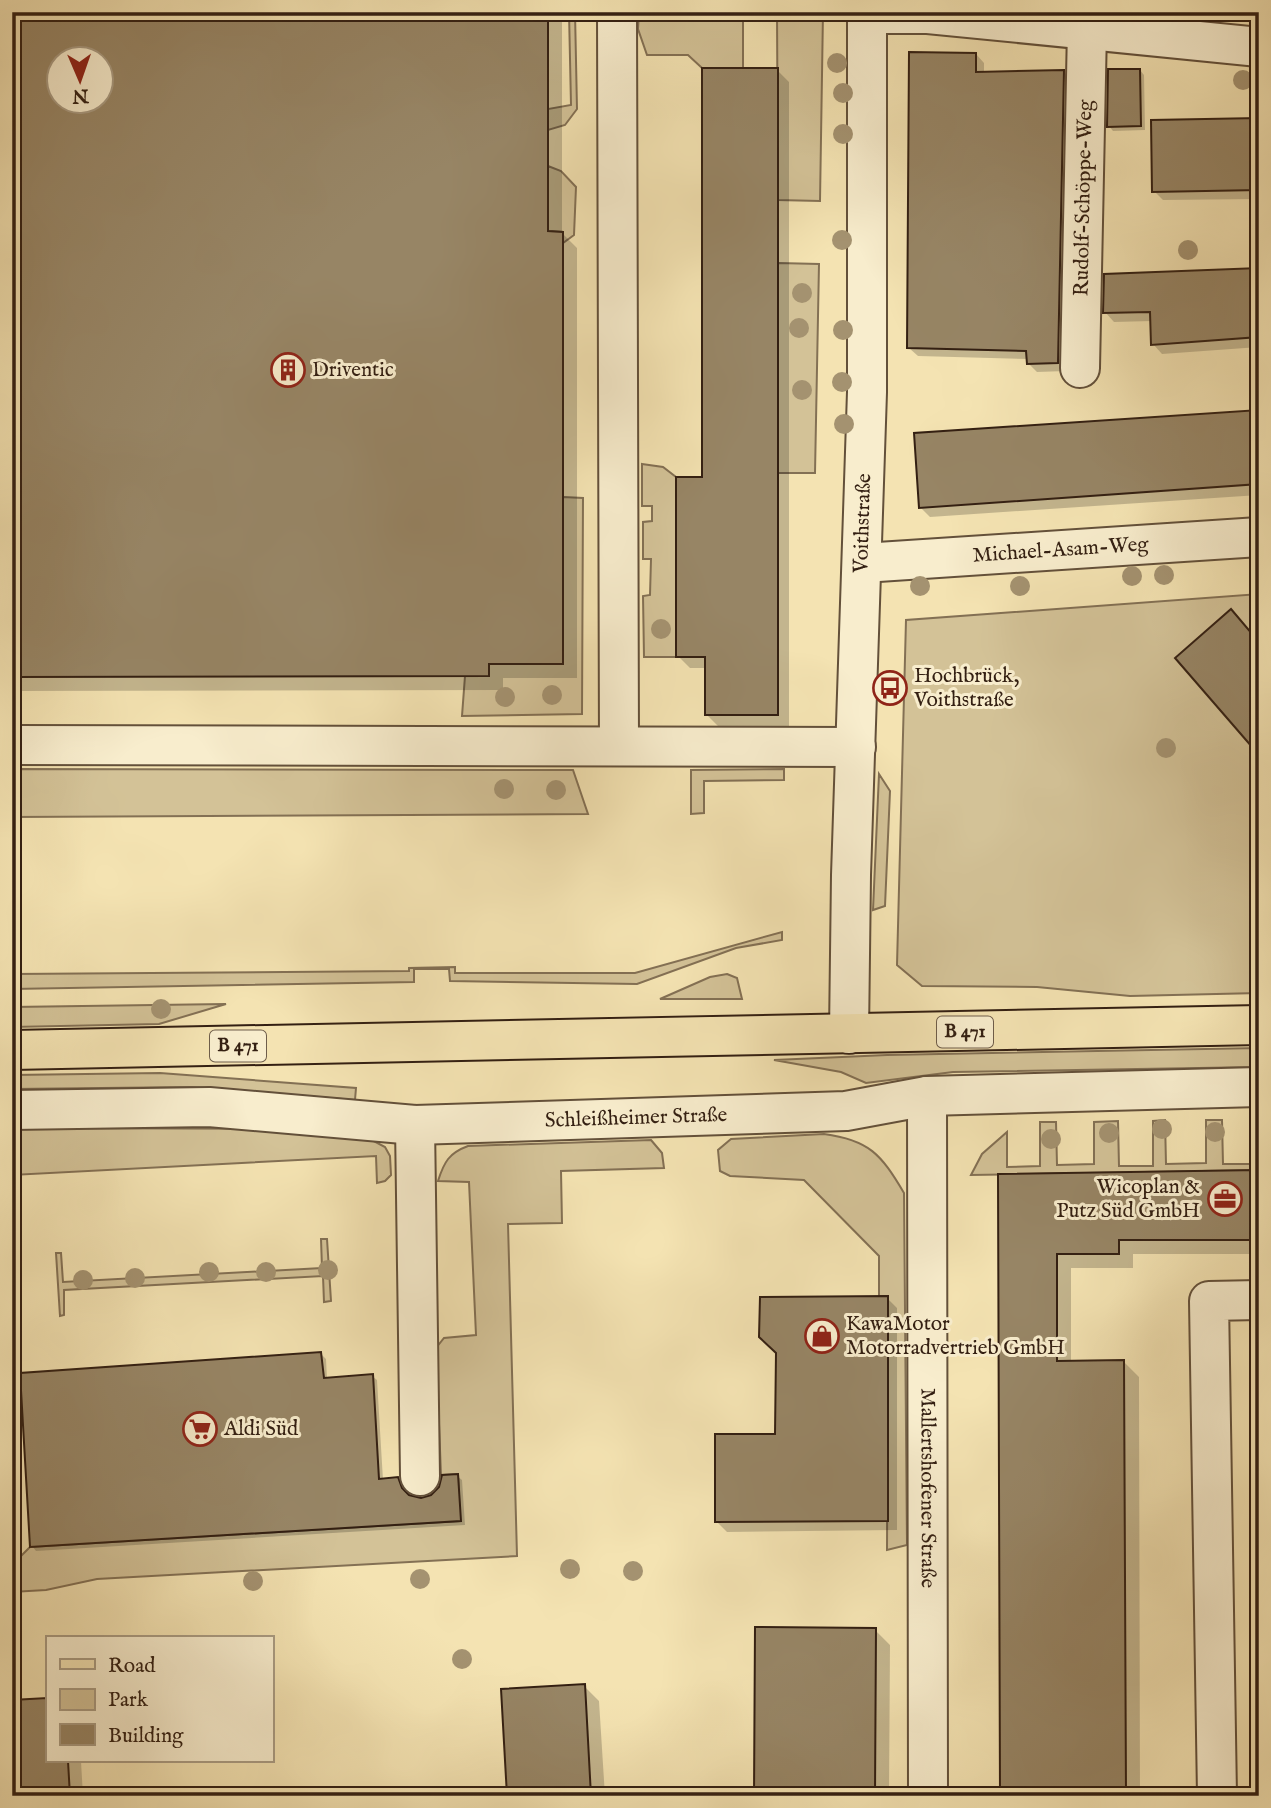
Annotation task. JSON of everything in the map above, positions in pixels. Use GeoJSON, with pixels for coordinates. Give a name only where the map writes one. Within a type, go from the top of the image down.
{"type":"FeatureCollection","features":[{"type":"Feature","properties":{"kind":"main road","name":"B 471"},"geometry":{"type":"LineString","coordinates":[[12,1050],[1259,1026]]}},
{"type":"Feature","properties":{"kind":"street"},"geometry":{"type":"LineString","coordinates":[[617,12],[619,746]]}},
{"type":"Feature","properties":{"kind":"street"},"geometry":{"type":"LineString","coordinates":[[867,13],[928,14],[1259,47]]}},
{"type":"Feature","properties":{"kind":"street","name":"Voithstraße"},"geometry":{"type":"LineString","coordinates":[[849,1034],[850,923],[867,392],[867,13]]}},
{"type":"Feature","properties":{"kind":"street","name":"Rudolf-Schöppe-Weg"},"geometry":{"type":"LineString","coordinates":[[1080,368],[1087,29]]}},
{"type":"Feature","properties":{"kind":"street","name":"Michael-Asam-Weg"},"geometry":{"type":"LineString","coordinates":[[863,563],[1259,537]]}},
{"type":"Feature","properties":{"kind":"street"},"geometry":{"type":"LineString","coordinates":[[12,745],[856,747]]}},
{"type":"Feature","properties":{"kind":"street","name":"Schleißheimer Straße"},"geometry":{"type":"LineString","coordinates":[[12,1110],[209,1107],[415,1125],[846,1111],[927,1096],[1259,1087]]}},
{"type":"Feature","properties":{"kind":"street","name":"Mallertshofener Straße"},"geometry":{"type":"LineString","coordinates":[[927,1096],[928,1796]]}},
{"type":"Feature","properties":{"kind":"street"},"geometry":{"type":"LineString","coordinates":[[415,1125],[420,1476]]}},
{"type":"Feature","properties":{"kind":"street"},"geometry":{"type":"LineString","coordinates":[[1217,1796],[1209,1301],[1259,1300]]}},
{"type":"Feature","properties":{"kind":"green space"},"geometry":{"type":"Polygon","coordinates":[[[569,12],[575,12],[577,109],[565,125],[548,130],[548,109],[571,105],[569,12]]]}},
{"type":"Feature","properties":{"kind":"green space"},"geometry":{"type":"Polygon","coordinates":[[[639,12],[743,12],[743,68],[702,68],[688,55],[647,55],[638,29],[639,12]]]}},
{"type":"Feature","properties":{"kind":"green space"},"geometry":{"type":"Polygon","coordinates":[[[777,12],[823,12],[820,201],[778,200],[777,12]]]}},
{"type":"Feature","properties":{"kind":"green space"},"geometry":{"type":"Polygon","coordinates":[[[548,166],[561,171],[576,187],[574,235],[563,243],[563,232],[548,231],[548,166]]]}},
{"type":"Feature","properties":{"kind":"green space"},"geometry":{"type":"Polygon","coordinates":[[[778,263],[819,264],[815,473],[778,473],[778,263]]]}},
{"type":"Feature","properties":{"kind":"green space"},"geometry":{"type":"Polygon","coordinates":[[[642,464],[663,467],[676,477],[676,657],[644,657],[643,596],[650,595],[651,559],[643,559],[643,522],[652,521],[652,506],[642,506],[642,464]]]}},
{"type":"Feature","properties":{"kind":"green space"},"geometry":{"type":"Polygon","coordinates":[[[563,497],[583,498],[582,714],[462,716],[465,676],[488,676],[489,664],[563,497]]]}},
{"type":"Feature","properties":{"kind":"green space"},"geometry":{"type":"Polygon","coordinates":[[[1259,594],[1259,993],[1130,996],[1037,987],[922,986],[897,965],[906,620],[1259,594]]]}},
{"type":"Feature","properties":{"kind":"green space"},"geometry":{"type":"Polygon","coordinates":[[[12,769],[573,770],[588,814],[12,817],[12,769]]]}},
{"type":"Feature","properties":{"kind":"green space"},"geometry":{"type":"Polygon","coordinates":[[[784,769],[784,780],[704,781],[704,813],[691,814],[691,770],[784,769]]]}},
{"type":"Feature","properties":{"kind":"green space"},"geometry":{"type":"Polygon","coordinates":[[[879,774],[890,791],[885,906],[873,910],[879,774]]]}},
{"type":"Feature","properties":{"kind":"green space"},"geometry":{"type":"Polygon","coordinates":[[[782,932],[782,940],[736,948],[637,984],[450,981],[449,969],[414,969],[414,982],[12,989],[12,974],[409,971],[409,968],[455,967],[455,973],[635,973],[782,932]]]}},
{"type":"Feature","properties":{"kind":"green space"},"geometry":{"type":"Polygon","coordinates":[[[727,974],[737,978],[742,999],[660,999],[710,977],[727,974]]]}},
{"type":"Feature","properties":{"kind":"green space"},"geometry":{"type":"Polygon","coordinates":[[[226,1004],[159,1024],[12,1027],[12,1007],[226,1004]]]}},
{"type":"Feature","properties":{"kind":"green space"},"geometry":{"type":"Polygon","coordinates":[[[1259,1048],[1259,1067],[953,1072],[866,1083],[841,1072],[774,1060],[887,1055],[1259,1048]]]}},
{"type":"Feature","properties":{"kind":"green space"},"geometry":{"type":"Polygon","coordinates":[[[160,1073],[356,1088],[355,1100],[192,1087],[12,1089],[12,1075],[160,1073]]]}},
{"type":"Feature","properties":{"kind":"green space"},"geometry":{"type":"Polygon","coordinates":[[[1165,1120],[1166,1164],[1206,1163],[1206,1120],[1222,1120],[1223,1164],[1259,1164],[1259,1170],[971,1175],[982,1154],[1007,1132],[1007,1167],[1040,1166],[1040,1122],[1056,1122],[1057,1165],[1094,1164],[1094,1122],[1118,1121],[1119,1166],[1153,1166],[1153,1121],[1165,1120]]]}},
{"type":"Feature","properties":{"kind":"green space"},"geometry":{"type":"Polygon","coordinates":[[[12,1128],[309,1129],[370,1139],[385,1147],[390,1156],[391,1175],[385,1181],[377,1183],[376,1156],[12,1175],[12,1128]]]}},
{"type":"Feature","properties":{"kind":"green space"},"geometry":{"type":"Polygon","coordinates":[[[824,1134],[852,1140],[872,1151],[888,1168],[904,1193],[907,1545],[887,1550],[888,1297],[879,1296],[879,1256],[804,1180],[730,1176],[720,1171],[718,1150],[731,1139],[824,1134]]]}},
{"type":"Feature","properties":{"kind":"green space"},"geometry":{"type":"Polygon","coordinates":[[[651,1140],[662,1153],[664,1168],[561,1171],[562,1223],[508,1224],[517,1556],[97,1579],[46,1590],[12,1592],[12,1561],[16,1561],[30,1547],[460,1521],[458,1474],[441,1475],[436,1348],[444,1338],[476,1335],[469,1182],[438,1181],[443,1168],[452,1155],[468,1146],[651,1140]]]}},
{"type":"Feature","properties":{"kind":"green space"},"geometry":{"type":"Polygon","coordinates":[[[321,1239],[327,1239],[331,1301],[324,1302],[323,1276],[64,1290],[64,1315],[60,1316],[56,1253],[61,1253],[63,1282],[322,1268],[321,1239]]]}},
{"type":"Feature","properties":{"kind":"building","name":"Driventic"},"geometry":{"type":"Polygon","coordinates":[[[12,12],[548,12],[548,231],[563,232],[563,664],[489,664],[489,676],[12,677],[12,12]]]}},
{"type":"Feature","properties":{"kind":"building"},"geometry":{"type":"Polygon","coordinates":[[[909,52],[976,53],[976,72],[1064,70],[1058,363],[1027,364],[1026,351],[907,348],[909,52]]]}},
{"type":"Feature","properties":{"kind":"building"},"geometry":{"type":"Polygon","coordinates":[[[702,68],[778,68],[778,715],[705,715],[705,657],[676,657],[676,477],[702,477],[702,68]]]}},
{"type":"Feature","properties":{"kind":"building"},"geometry":{"type":"Polygon","coordinates":[[[1108,69],[1140,69],[1141,126],[1107,127],[1108,69]]]}},
{"type":"Feature","properties":{"kind":"building"},"geometry":{"type":"Polygon","coordinates":[[[1259,118],[1259,190],[1152,192],[1151,120],[1259,118]]]}},
{"type":"Feature","properties":{"kind":"building"},"geometry":{"type":"Polygon","coordinates":[[[1259,268],[1259,337],[1151,345],[1150,312],[1103,313],[1104,274],[1259,268]]]}},
{"type":"Feature","properties":{"kind":"building"},"geometry":{"type":"Polygon","coordinates":[[[1259,410],[1259,484],[919,508],[914,433],[1259,410]]]}},
{"type":"Feature","properties":{"kind":"building"},"geometry":{"type":"Polygon","coordinates":[[[1231,609],[1259,642],[1259,755],[1175,658],[1231,609]]]}},
{"type":"Feature","properties":{"kind":"building"},"geometry":{"type":"Polygon","coordinates":[[[1259,1170],[1259,1240],[1119,1240],[1119,1254],[1057,1254],[1057,1361],[1124,1360],[1126,1796],[1000,1796],[998,1174],[1259,1170]]]}},
{"type":"Feature","properties":{"kind":"building"},"geometry":{"type":"Polygon","coordinates":[[[888,1296],[888,1521],[715,1522],[715,1434],[775,1434],[776,1353],[759,1337],[760,1297],[888,1296]]]}},
{"type":"Feature","properties":{"kind":"building","name":"Aldi Süd"},"geometry":{"type":"Polygon","coordinates":[[[321,1352],[324,1378],[373,1374],[379,1479],[398,1477],[402,1488],[409,1495],[421,1498],[431,1495],[439,1487],[442,1475],[458,1474],[461,1521],[30,1547],[20,1373],[321,1352]]]}},
{"type":"Feature","properties":{"kind":"building"},"geometry":{"type":"Polygon","coordinates":[[[755,1627],[876,1628],[875,1796],[754,1796],[755,1627]]]}},
{"type":"Feature","properties":{"kind":"building"},"geometry":{"type":"Polygon","coordinates":[[[585,1684],[591,1796],[507,1796],[501,1689],[585,1684]]]}},
{"type":"Feature","properties":{"kind":"building"},"geometry":{"type":"Polygon","coordinates":[[[46,1698],[46,1762],[68,1762],[70,1796],[12,1796],[12,1700],[46,1698]]]}},
{"type":"Feature","properties":{"kind":"place","name":"Driventic"},"geometry":{"type":"Point","coordinates":[288,370]}},
{"type":"Feature","properties":{"kind":"place","name":"Hochbrück, Voithstraße"},"geometry":{"type":"Point","coordinates":[890,688]}},
{"type":"Feature","properties":{"kind":"place","name":"Wicoplan & Putz Süd GmbH"},"geometry":{"type":"Point","coordinates":[1225,1199]}},
{"type":"Feature","properties":{"kind":"place","name":"KawaMotor Motorradvertrieb GmbH"},"geometry":{"type":"Point","coordinates":[822,1336]}},
{"type":"Feature","properties":{"kind":"place","name":"Aldi Süd"},"geometry":{"type":"Point","coordinates":[200,1429]}}]}
